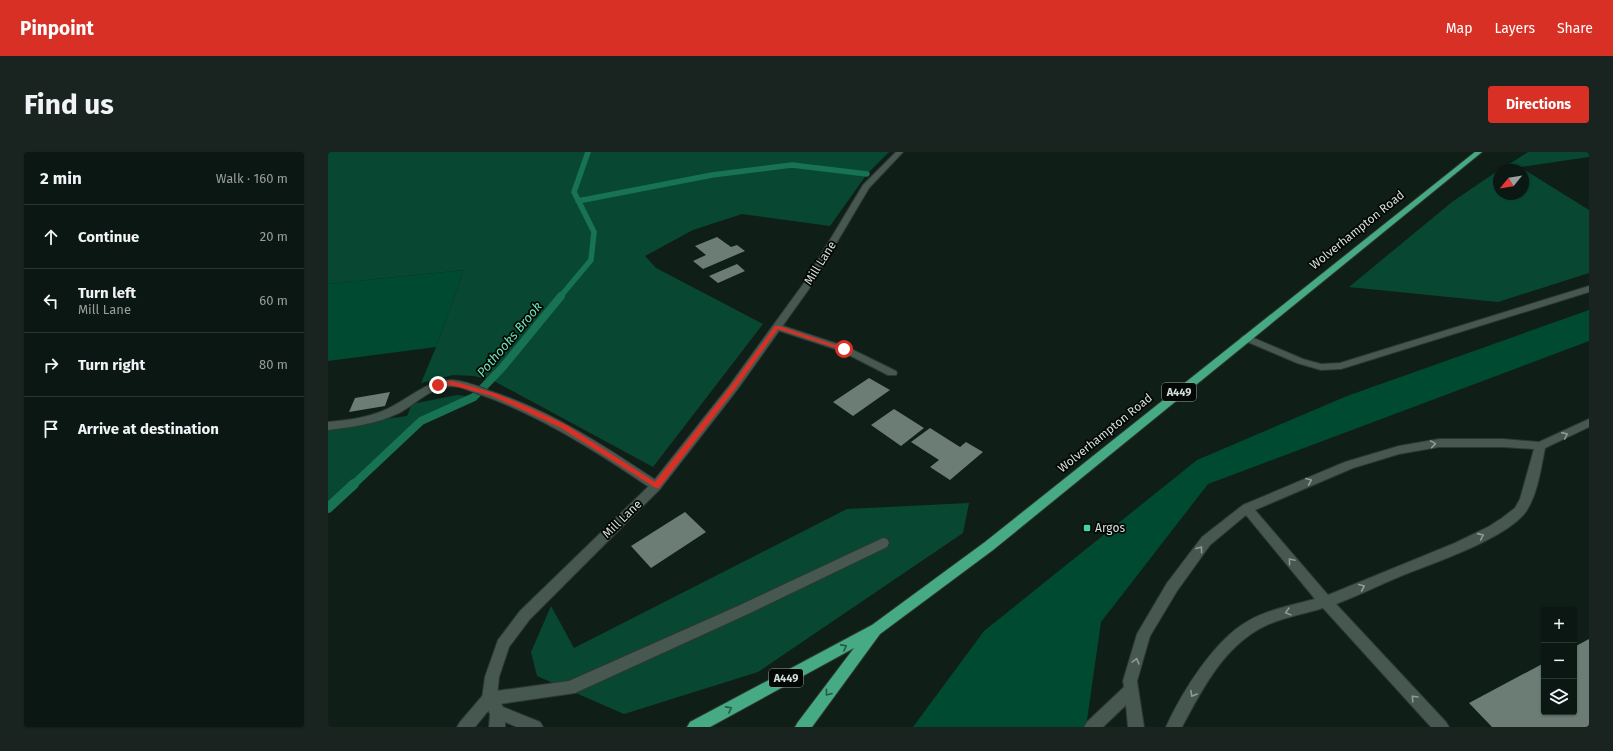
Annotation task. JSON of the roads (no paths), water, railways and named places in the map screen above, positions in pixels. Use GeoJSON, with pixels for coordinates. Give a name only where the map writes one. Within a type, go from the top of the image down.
{"type":"FeatureCollection","features":[{"type":"Feature","properties":{"kind":"highway","name":"Wolverhampton Road"},"geometry":{"type":"LineString","coordinates":[[695,727],[877,629],[989,546],[1479,152]]}},
{"type":"Feature","properties":{"kind":"highway","name":"Wolverhampton Road"},"geometry":{"type":"LineString","coordinates":[[803,727],[877,629]]}},
{"type":"Feature","properties":{"kind":"street","name":"Mill Lane"},"geometry":{"type":"LineString","coordinates":[[489,699],[492,677],[503,644],[524,615],[656,486],[733,388],[808,284],[866,187],[900,152]]}},
{"type":"Feature","properties":{"kind":"street"},"geometry":{"type":"LineString","coordinates":[[1246,338],[1300,361],[1321,367],[1341,366],[1589,289]]}},
{"type":"Feature","properties":{"kind":"street"},"geometry":{"type":"LineString","coordinates":[[777,327],[844,349],[892,373]]}},
{"type":"Feature","properties":{"kind":"street"},"geometry":{"type":"LineString","coordinates":[[328,426],[370,420],[383,416],[397,410],[438,385],[450,383],[495,395],[563,426],[656,486]]}},
{"type":"Feature","properties":{"kind":"street"},"geometry":{"type":"LineString","coordinates":[[1136,727],[1130,681],[1144,634],[1172,587],[1206,541],[1247,508],[1349,465],[1399,450],[1439,443],[1503,443],[1540,446],[1589,424]]}},
{"type":"Feature","properties":{"kind":"street"},"geometry":{"type":"LineString","coordinates":[[1174,727],[1203,676],[1224,647],[1246,629],[1277,615],[1326,602],[1488,533],[1520,510],[1534,477],[1540,446]]}},
{"type":"Feature","properties":{"kind":"street"},"geometry":{"type":"LineString","coordinates":[[1247,508],[1326,602],[1441,727]]}},
{"type":"Feature","properties":{"kind":"street"},"geometry":{"type":"LineString","coordinates":[[465,727],[489,699],[570,688],[743,610],[884,543]]}},
{"type":"Feature","properties":{"kind":"street"},"geometry":{"type":"LineString","coordinates":[[1092,727],[1132,689]]}},
{"type":"Feature","properties":{"kind":"street"},"geometry":{"type":"LineString","coordinates":[[489,699],[498,712],[536,727]]}},
{"type":"Feature","properties":{"kind":"street"},"geometry":{"type":"LineString","coordinates":[[497,727],[498,712]]}},
{"type":"Feature","properties":{"kind":"waterway","name":"Pothooks Brook"},"geometry":{"type":"LineString","coordinates":[[578,201],[574,192],[588,152]]}},
{"type":"Feature","properties":{"kind":"waterway"},"geometry":{"type":"LineString","coordinates":[[578,201],[712,175],[792,165],[867,174]]}},
{"type":"Feature","properties":{"kind":"waterway","name":"Pothooks Brook"},"geometry":{"type":"LineString","coordinates":[[560,297],[591,260],[594,232],[578,201]]}},
{"type":"Feature","properties":{"kind":"waterway","name":"Pothooks Brook"},"geometry":{"type":"LineString","coordinates":[[353,485],[421,421],[474,397],[502,368],[561,296]]}},
{"type":"Feature","properties":{"kind":"waterway","name":"Pothooks Brook"},"geometry":{"type":"LineString","coordinates":[[328,508],[354,484]]}},
{"type":"Feature","properties":{"kind":"place","name":"Argos"},"geometry":{"type":"Point","coordinates":[1087,528]}}]}
